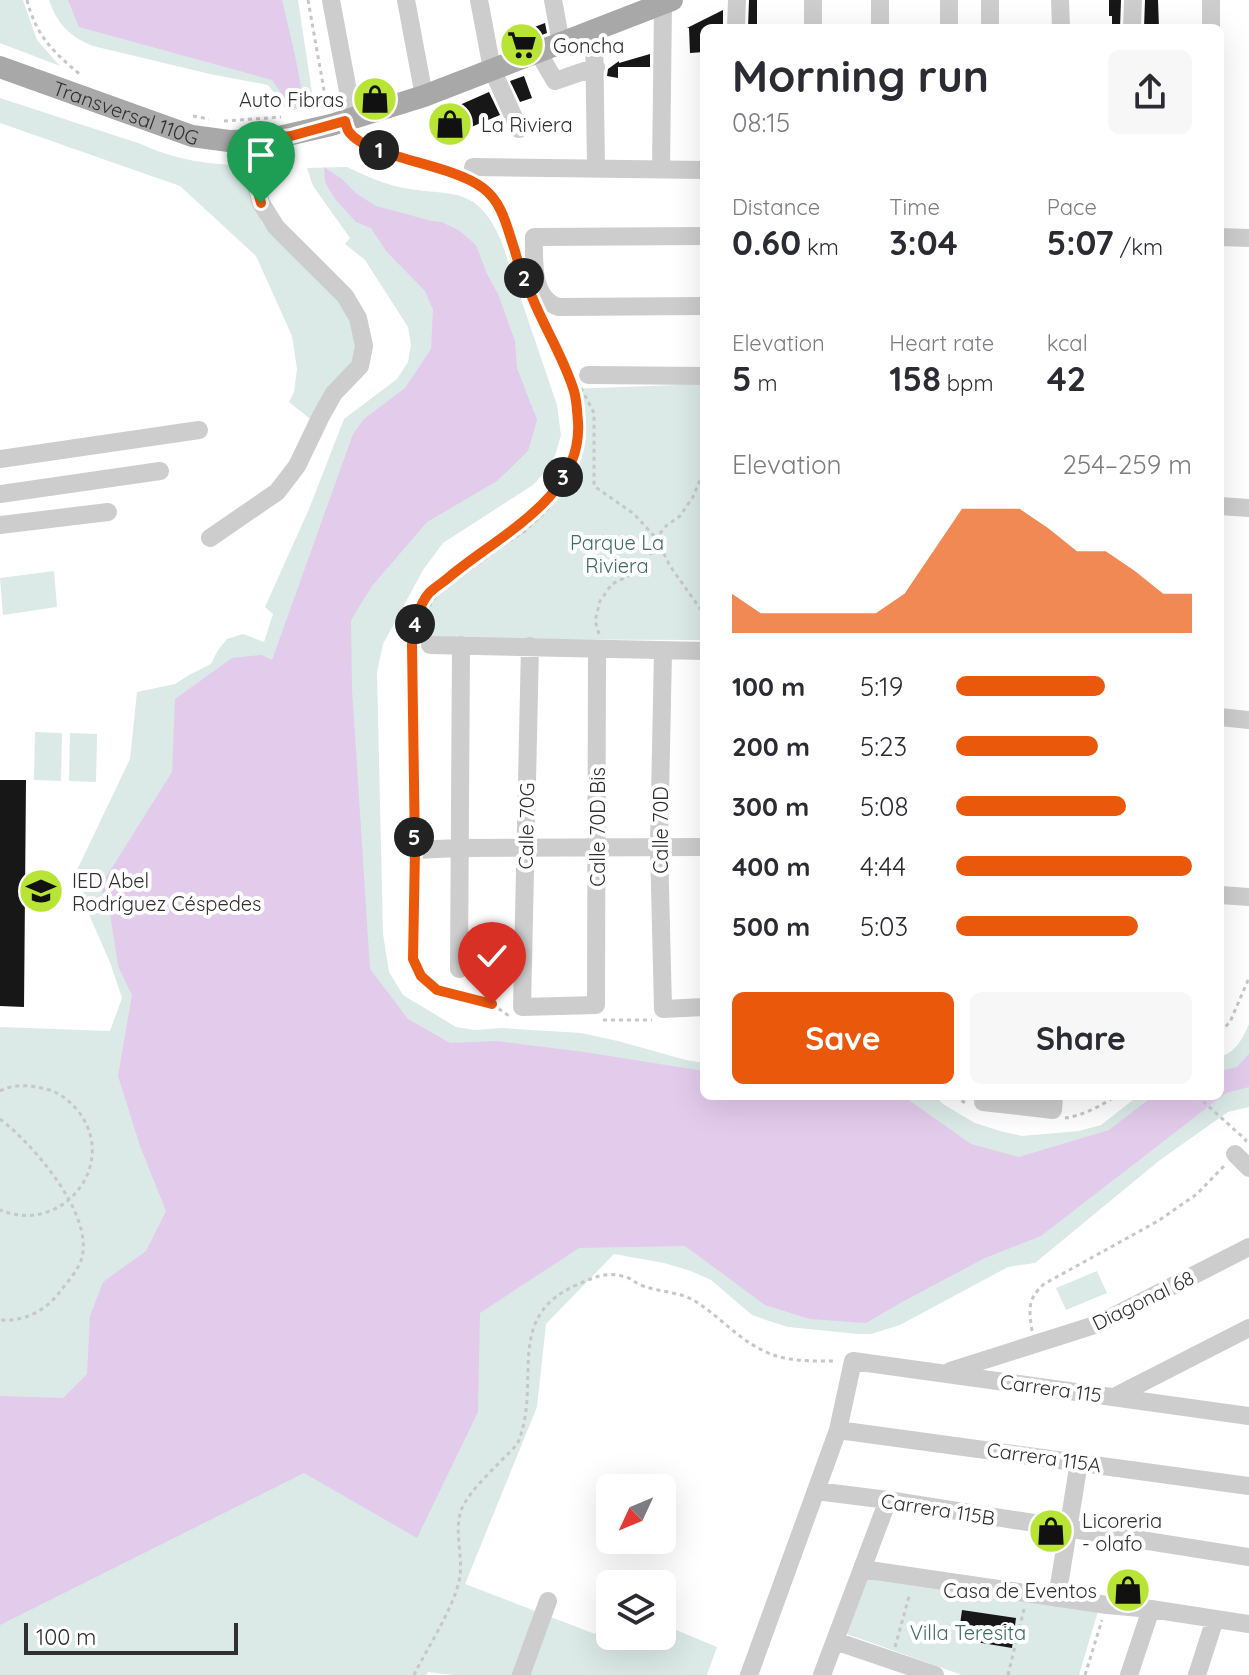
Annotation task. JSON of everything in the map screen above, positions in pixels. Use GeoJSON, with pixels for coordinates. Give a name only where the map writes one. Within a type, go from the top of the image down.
{"type":"FeatureCollection","features":[{"type":"Feature","properties":{"kind":"main road","name":"Transversal 110G"},"geometry":{"type":"LineString","coordinates":[[0,67],[174,131],[210,140],[266,140],[296,124],[342,118],[424,96],[594,30],[628,8],[668,2]]}},
{"type":"Feature","properties":{"kind":"street"},"geometry":{"type":"LineString","coordinates":[[331,0],[342,118]]}},
{"type":"Feature","properties":{"kind":"street"},"geometry":{"type":"LineString","coordinates":[[406,0],[424,96]]}},
{"type":"Feature","properties":{"kind":"street"},"geometry":{"type":"LineString","coordinates":[[479,0],[492,69],[519,129]]}},
{"type":"Feature","properties":{"kind":"street"},"geometry":{"type":"LineString","coordinates":[[553,0],[561,43]]}},
{"type":"Feature","properties":{"kind":"street"},"geometry":{"type":"LineString","coordinates":[[736,24],[737,0]]}},
{"type":"Feature","properties":{"kind":"street"},"geometry":{"type":"LineString","coordinates":[[813,0],[813,24]]}},
{"type":"Feature","properties":{"kind":"street"},"geometry":{"type":"LineString","coordinates":[[880,0],[880,24]]}},
{"type":"Feature","properties":{"kind":"street"},"geometry":{"type":"LineString","coordinates":[[949,0],[949,24]]}},
{"type":"Feature","properties":{"kind":"street"},"geometry":{"type":"LineString","coordinates":[[990,0],[990,24]]}},
{"type":"Feature","properties":{"kind":"street"},"geometry":{"type":"LineString","coordinates":[[1060,0],[1061,24]]}},
{"type":"Feature","properties":{"kind":"street"},"geometry":{"type":"LineString","coordinates":[[1132,24],[1133,0]]}},
{"type":"Feature","properties":{"kind":"street"},"geometry":{"type":"LineString","coordinates":[[1211,0],[1211,24]]}},
{"type":"Feature","properties":{"kind":"street"},"geometry":{"type":"LineString","coordinates":[[661,169],[668,2]]}},
{"type":"Feature","properties":{"kind":"street"},"geometry":{"type":"LineString","coordinates":[[594,30],[596,168]]}},
{"type":"Feature","properties":{"kind":"street"},"geometry":{"type":"LineString","coordinates":[[538,52],[555,81],[596,67]]}},
{"type":"Feature","properties":{"kind":"street"},"geometry":{"type":"LineString","coordinates":[[210,538],[277,492],[297,466],[334,393],[360,366],[364,346],[358,318],[345,296],[276,227],[261,203],[244,142]]}},
{"type":"Feature","properties":{"kind":"street"},"geometry":{"type":"LineString","coordinates":[[473,167],[700,170]]}},
{"type":"Feature","properties":{"kind":"street"},"geometry":{"type":"LineString","coordinates":[[700,236],[534,237],[537,284],[550,305],[700,306]]}},
{"type":"Feature","properties":{"kind":"street"},"geometry":{"type":"LineString","coordinates":[[1224,237],[1249,238]]}},
{"type":"Feature","properties":{"kind":"street"},"geometry":{"type":"LineString","coordinates":[[588,375],[700,376]]}},
{"type":"Feature","properties":{"kind":"street"},"geometry":{"type":"LineString","coordinates":[[0,459],[199,430]]}},
{"type":"Feature","properties":{"kind":"street"},"geometry":{"type":"LineString","coordinates":[[0,494],[160,471]]}},
{"type":"Feature","properties":{"kind":"street"},"geometry":{"type":"LineString","coordinates":[[1224,506],[1249,508]]}},
{"type":"Feature","properties":{"kind":"street"},"geometry":{"type":"LineString","coordinates":[[0,525],[108,512]]}},
{"type":"Feature","properties":{"kind":"street"},"geometry":{"type":"LineString","coordinates":[[426,642],[700,651]]}},
{"type":"Feature","properties":{"kind":"street"},"geometry":{"type":"LineString","coordinates":[[459,969],[461,645]]}},
{"type":"Feature","properties":{"kind":"street","name":"Calle 70G"},"geometry":{"type":"LineString","coordinates":[[518,1013],[530,646]]}},
{"type":"Feature","properties":{"kind":"street","name":"Calle 70D Bis"},"geometry":{"type":"LineString","coordinates":[[596,1012],[600,649]]}},
{"type":"Feature","properties":{"kind":"street","name":"Calle 70D"},"geometry":{"type":"LineString","coordinates":[[663,651],[659,846],[663,1014]]}},
{"type":"Feature","properties":{"kind":"street"},"geometry":{"type":"LineString","coordinates":[[1224,717],[1249,720]]}},
{"type":"Feature","properties":{"kind":"street"},"geometry":{"type":"LineString","coordinates":[[415,850],[700,847]]}},
{"type":"Feature","properties":{"kind":"street"},"geometry":{"type":"LineString","coordinates":[[1224,895],[1249,897]]}},
{"type":"Feature","properties":{"kind":"street"},"geometry":{"type":"LineString","coordinates":[[663,1014],[700,1008]]}},
{"type":"Feature","properties":{"kind":"street"},"geometry":{"type":"LineString","coordinates":[[518,1013],[596,1012]]}},
{"type":"Feature","properties":{"kind":"street"},"geometry":{"type":"LineString","coordinates":[[1001,1100],[1054,1103]]}},
{"type":"Feature","properties":{"kind":"street"},"geometry":{"type":"LineString","coordinates":[[1243,1144],[1249,1168]]}},
{"type":"Feature","properties":{"kind":"street","name":"Diagonal 68"},"geometry":{"type":"LineString","coordinates":[[943,1373],[1098,1324],[1249,1247]]}},
{"type":"Feature","properties":{"kind":"street"},"geometry":{"type":"LineString","coordinates":[[1114,1397],[1249,1328]]}},
{"type":"Feature","properties":{"kind":"street"},"geometry":{"type":"LineString","coordinates":[[1225,1341],[1249,1345]]}},
{"type":"Feature","properties":{"kind":"street"},"geometry":{"type":"LineString","coordinates":[[749,1675],[838,1430],[853,1361]]}},
{"type":"Feature","properties":{"kind":"street","name":"Carrera 115"},"geometry":{"type":"LineString","coordinates":[[853,1361],[1249,1416]]}},
{"type":"Feature","properties":{"kind":"street","name":"Carrera 115A"},"geometry":{"type":"LineString","coordinates":[[838,1430],[1249,1486]]}},
{"type":"Feature","properties":{"kind":"street"},"geometry":{"type":"LineString","coordinates":[[1057,1598],[1079,1462]]}},
{"type":"Feature","properties":{"kind":"street","name":"Carrera 115B"},"geometry":{"type":"LineString","coordinates":[[816,1491],[1249,1557]]}},
{"type":"Feature","properties":{"kind":"street"},"geometry":{"type":"LineString","coordinates":[[822,1675],[888,1500]]}},
{"type":"Feature","properties":{"kind":"street"},"geometry":{"type":"LineString","coordinates":[[862,1569],[1249,1624]]}},
{"type":"Feature","properties":{"kind":"street"},"geometry":{"type":"LineString","coordinates":[[521,1675],[548,1601]]}},
{"type":"Feature","properties":{"kind":"street"},"geometry":{"type":"LineString","coordinates":[[1129,1675],[1151,1609]]}},
{"type":"Feature","properties":{"kind":"street"},"geometry":{"type":"LineString","coordinates":[[1197,1675],[1215,1619]]}},
{"type":"Feature","properties":{"kind":"street"},"geometry":{"type":"LineString","coordinates":[[835,1641],[935,1675]]}},
{"type":"Feature","properties":{"kind":"path"},"geometry":{"type":"LineString","coordinates":[[27,0],[32,21],[44,40],[88,81],[74,76]]}},
{"type":"Feature","properties":{"kind":"path"},"geometry":{"type":"LineString","coordinates":[[308,0],[342,118],[350,133],[371,148],[466,177],[493,196],[505,218],[521,270]]}},
{"type":"Feature","properties":{"kind":"path"},"geometry":{"type":"LineString","coordinates":[[184,114],[210,119]]}},
{"type":"Feature","properties":{"kind":"path"},"geometry":{"type":"LineString","coordinates":[[223,121],[296,124]]}},
{"type":"Feature","properties":{"kind":"path"},"geometry":{"type":"LineString","coordinates":[[518,1013],[437,990],[421,976],[413,959],[412,645],[416,617],[428,595],[463,565],[522,523],[552,493],[571,467],[579,434],[576,395],[564,362],[538,311]]}},
{"type":"Feature","properties":{"kind":"path"},"geometry":{"type":"LineString","coordinates":[[426,642],[431,602],[441,591],[525,531],[548,509],[561,490],[579,456],[584,434],[576,380],[594,413],[594,486],[634,514],[656,538],[670,566],[700,608]]}},
{"type":"Feature","properties":{"kind":"path"},"geometry":{"type":"LineString","coordinates":[[600,649],[595,621],[600,601],[612,584],[633,574],[644,564],[656,538],[680,516],[700,480]]}},
{"type":"Feature","properties":{"kind":"path"},"geometry":{"type":"LineString","coordinates":[[1224,1028],[1230,1022],[1249,978]]}},
{"type":"Feature","properties":{"kind":"path"},"geometry":{"type":"LineString","coordinates":[[596,1012],[663,1014]]}},
{"type":"Feature","properties":{"kind":"path"},"geometry":{"type":"LineString","coordinates":[[0,1091],[29,1085],[51,1090],[70,1101],[84,1119],[92,1140],[92,1162],[84,1183],[69,1201],[52,1212],[32,1216],[11,1215],[0,1210]]}},
{"type":"Feature","properties":{"kind":"path"},"geometry":{"type":"LineString","coordinates":[[1034,1344],[1030,1302],[1035,1292],[1044,1284],[1158,1221],[1197,1194],[1243,1144],[1238,1133],[1201,1100]]}},
{"type":"Feature","properties":{"kind":"path"},"geometry":{"type":"LineString","coordinates":[[0,1119],[26,1141],[53,1174],[76,1216],[83,1249],[79,1265],[56,1297],[41,1309],[20,1319],[0,1320]]}},
{"type":"Feature","properties":{"kind":"path"},"geometry":{"type":"LineString","coordinates":[[414,1675],[456,1592],[460,1575],[459,1516],[479,1485],[517,1445],[523,1430],[528,1408],[530,1336],[550,1301],[591,1279],[616,1274],[630,1277],[641,1285],[693,1300],[766,1353],[799,1360],[853,1361]]}},
{"type":"Feature","properties":{"kind":"path"},"geometry":{"type":"LineString","coordinates":[[891,1660],[915,1578]]}},
{"type":"Feature","properties":{"kind":"path"},"geometry":{"type":"LineString","coordinates":[[1008,1675],[1028,1594]]}},
{"type":"Feature","properties":{"kind":"path"},"geometry":{"type":"LineString","coordinates":[[1085,1675],[1107,1605]]}},
{"type":"Feature","properties":{"kind":"green space"},"geometry":{"type":"Polygon","coordinates":[[[0,0],[23,0],[37,40],[60,66],[0,43],[0,0]]]}},
{"type":"Feature","properties":{"kind":"green space"},"geometry":{"type":"Polygon","coordinates":[[[49,0],[298,0],[314,106],[288,111],[268,85],[93,46],[65,29],[49,0]]]}},
{"type":"Feature","properties":{"kind":"green space"},"geometry":{"type":"Polygon","coordinates":[[[0,98],[177,157],[213,163],[242,163],[262,223],[346,304],[359,352],[314,422],[289,402],[294,392],[297,369],[292,336],[256,256],[180,186],[0,123],[0,98]]]}},
{"type":"Feature","properties":{"kind":"green space"},"geometry":{"type":"Polygon","coordinates":[[[347,167],[392,185],[460,196],[481,209],[501,240],[557,405],[561,435],[555,456],[533,485],[443,543],[423,570],[383,644],[377,672],[383,934],[389,972],[403,995],[456,1027],[581,1033],[700,1062],[700,1100],[939,1100],[975,1123],[1022,1136],[1079,1131],[1101,1125],[1133,1100],[1224,1100],[1224,1056],[1235,1048],[1249,1024],[1249,1107],[1228,1112],[1160,1160],[1035,1263],[1008,1267],[900,1325],[871,1334],[788,1327],[752,1315],[711,1280],[691,1271],[614,1254],[546,1324],[537,1407],[465,1584],[595,1634],[596,1631],[596,1650],[676,1650],[676,1630],[717,1647],[707,1675],[453,1675],[428,1672],[426,1675],[0,1675],[0,1027],[110,1031],[122,998],[88,912],[77,870],[130,759],[137,692],[175,684],[211,664],[227,639],[243,634],[264,642],[273,614],[265,607],[309,509],[344,419],[397,379],[408,362],[411,345],[408,327],[365,260],[345,244],[350,238],[313,186],[307,168],[347,167]]]}},
{"type":"Feature","properties":{"kind":"green space","name":"Parque La Riviera"},"geometry":{"type":"Polygon","coordinates":[[[700,384],[700,640],[422,639],[424,632],[421,626],[438,585],[527,518],[565,475],[572,459],[568,450],[572,427],[568,389],[700,384]]]}},
{"type":"Feature","properties":{"kind":"green space"},"geometry":{"type":"Polygon","coordinates":[[[54,571],[57,607],[3,615],[0,578],[54,571]]]}},
{"type":"Feature","properties":{"kind":"green space"},"geometry":{"type":"Polygon","coordinates":[[[35,732],[62,733],[61,781],[34,780],[35,732]]]}},
{"type":"Feature","properties":{"kind":"green space"},"geometry":{"type":"Polygon","coordinates":[[[70,733],[97,734],[96,782],[69,781],[70,733]]]}},
{"type":"Feature","properties":{"kind":"green space"},"geometry":{"type":"Polygon","coordinates":[[[1097,1271],[1107,1293],[1066,1310],[1056,1288],[1097,1271]]]}},
{"type":"Feature","properties":{"kind":"green space","name":"Villa Teresita"},"geometry":{"type":"Polygon","coordinates":[[[869,1574],[1099,1608],[1079,1675],[962,1675],[847,1634],[869,1574]]]}},
{"type":"Feature","properties":{"kind":"shaded area"},"geometry":{"type":"Polygon","coordinates":[[[68,0],[282,0],[304,103],[299,109],[291,107],[272,80],[79,27],[68,0]]]}},
{"type":"Feature","properties":{"kind":"shaded area"},"geometry":{"type":"Polygon","coordinates":[[[324,167],[376,206],[442,222],[460,231],[476,245],[515,341],[517,368],[537,420],[528,451],[497,481],[427,522],[372,586],[351,620],[352,689],[370,969],[408,1019],[450,1043],[496,1041],[700,1070],[700,1100],[909,1100],[971,1144],[1019,1157],[1109,1130],[1148,1100],[1217,1100],[1041,1236],[985,1258],[866,1323],[810,1319],[765,1305],[685,1246],[579,1248],[480,1313],[478,1412],[417,1538],[304,1473],[0,1625],[0,1396],[63,1398],[87,1374],[90,1316],[103,1282],[146,1251],[166,1211],[140,1146],[118,1076],[132,995],[118,966],[110,913],[100,885],[172,772],[175,699],[232,658],[262,655],[272,660],[353,434],[364,419],[405,388],[431,349],[433,310],[425,291],[386,251],[371,228],[356,222],[335,199],[325,182],[324,167]]]}},
{"type":"Feature","properties":{"kind":"shaded area"},"geometry":{"type":"Polygon","coordinates":[[[1249,1054],[1249,1087],[1224,1095],[1224,1070],[1237,1067],[1249,1054]]]}},
{"type":"Feature","properties":{"kind":"building"},"geometry":{"type":"Polygon","coordinates":[[[749,0],[757,0],[757,24],[748,24],[749,0]]]}},
{"type":"Feature","properties":{"kind":"building"},"geometry":{"type":"Polygon","coordinates":[[[1109,0],[1121,0],[1120,24],[1112,24],[1112,16],[1109,16],[1109,0]]]}},
{"type":"Feature","properties":{"kind":"building"},"geometry":{"type":"Polygon","coordinates":[[[1145,0],[1158,0],[1159,24],[1144,24],[1145,0]]]}},
{"type":"Feature","properties":{"kind":"building"},"geometry":{"type":"Polygon","coordinates":[[[723,10],[723,24],[700,24],[700,52],[690,53],[687,28],[723,10]]]}},
{"type":"Feature","properties":{"kind":"building"},"geometry":{"type":"Polygon","coordinates":[[[545,23],[547,33],[503,50],[500,40],[545,23]]]}},
{"type":"Feature","properties":{"kind":"building"},"geometry":{"type":"Polygon","coordinates":[[[650,54],[650,67],[618,67],[618,78],[607,76],[608,69],[619,61],[650,54]]]}},
{"type":"Feature","properties":{"kind":"building"},"geometry":{"type":"Polygon","coordinates":[[[524,76],[532,98],[520,102],[510,81],[524,76]]]}},
{"type":"Feature","properties":{"kind":"building"},"geometry":{"type":"Polygon","coordinates":[[[388,85],[390,92],[365,100],[363,92],[388,85]]]}},
{"type":"Feature","properties":{"kind":"building"},"geometry":{"type":"Polygon","coordinates":[[[489,92],[500,115],[464,130],[466,136],[447,143],[435,112],[489,92]]]}},
{"type":"Feature","properties":{"kind":"building"},"geometry":{"type":"Polygon","coordinates":[[[0,780],[26,780],[24,1007],[0,1006],[0,780]]]}},
{"type":"Feature","properties":{"kind":"building"},"geometry":{"type":"Polygon","coordinates":[[[962,1610],[1016,1618],[1012,1648],[958,1639],[962,1610]]]}},
{"type":"Feature","properties":{"kind":"place","name":"Goncha"},"geometry":{"type":"Point","coordinates":[522,45]}},
{"type":"Feature","properties":{"kind":"place","name":"Auto Fibras"},"geometry":{"type":"Point","coordinates":[375,99]}},
{"type":"Feature","properties":{"kind":"place","name":"La Riviera"},"geometry":{"type":"Point","coordinates":[450,124]}},
{"type":"Feature","properties":{"kind":"place","name":"IED Abel Rodríguez Céspedes"},"geometry":{"type":"Point","coordinates":[41,891]}},
{"type":"Feature","properties":{"kind":"place","name":"Licoreria - olafo"},"geometry":{"type":"Point","coordinates":[1051,1531]}},
{"type":"Feature","properties":{"kind":"place","name":"Casa de Eventos"},"geometry":{"type":"Point","coordinates":[1128,1590]}},
{"type":"Feature","properties":{"kind":"route"},"geometry":{"type":"LineString","coordinates":[[261,203],[244,142],[291,136],[345,121],[350,133],[371,148],[466,177],[493,196],[505,218],[532,298],[564,362],[576,395],[579,434],[571,467],[552,493],[522,523],[463,565],[428,595],[416,617],[412,645],[413,959],[421,976],[437,990],[492,1004]]}}]}
